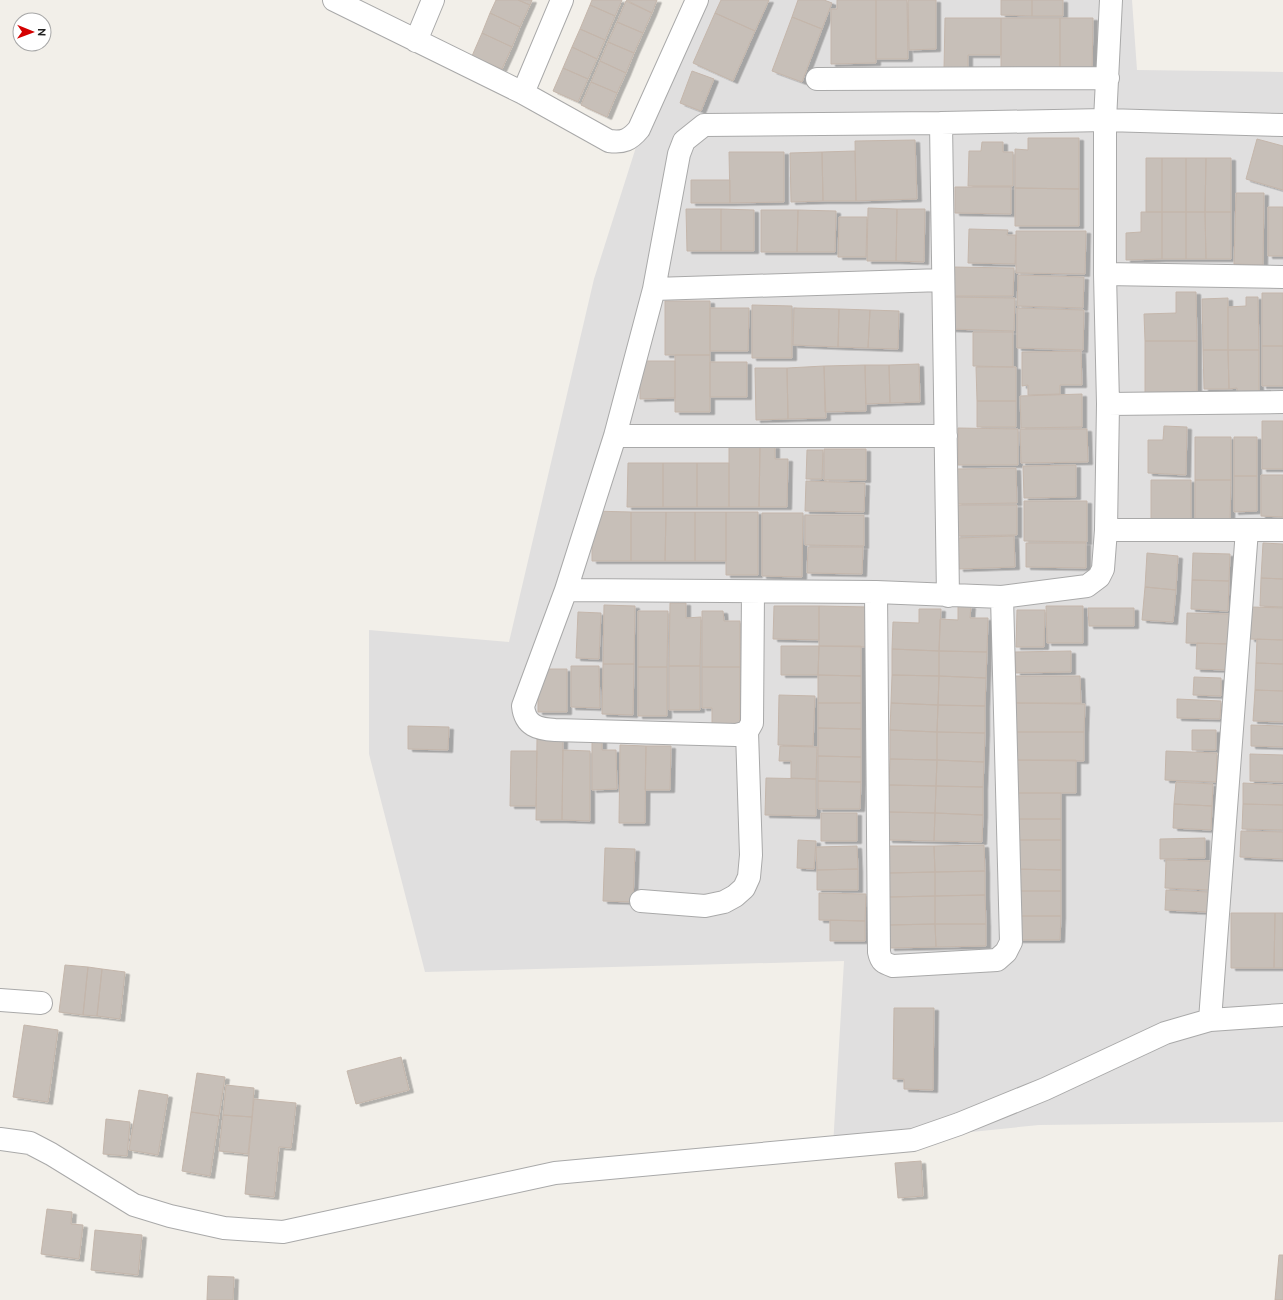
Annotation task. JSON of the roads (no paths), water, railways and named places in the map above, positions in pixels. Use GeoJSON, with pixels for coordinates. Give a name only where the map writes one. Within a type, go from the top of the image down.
{"type":"FeatureCollection","features":[{"type":"Feature","properties":{"kind":"street"},"geometry":{"type":"LineString","coordinates":[[334,0],[523,94],[608,141],[626,141],[639,128],[697,0]]}},
{"type":"Feature","properties":{"kind":"street"},"geometry":{"type":"LineString","coordinates":[[416,41],[433,0]]}},
{"type":"Feature","properties":{"kind":"street"},"geometry":{"type":"LineString","coordinates":[[523,94],[562,0]]}},
{"type":"Feature","properties":{"kind":"street"},"geometry":{"type":"LineString","coordinates":[[566,590],[876,592],[1002,597],[1087,586],[1099,577],[1103,569],[1106,530],[1108,404],[1105,274],[1105,120],[1111,0]]}},
{"type":"Feature","properties":{"kind":"street"},"geometry":{"type":"LineString","coordinates":[[817,79],[1108,78]]}},
{"type":"Feature","properties":{"kind":"street"},"geometry":{"type":"LineString","coordinates":[[747,732],[736,735],[555,730],[533,727],[527,721],[523,706],[566,590],[615,436],[654,289],[679,154],[684,141],[704,125],[1105,120],[1283,125]]}},
{"type":"Feature","properties":{"kind":"street"},"geometry":{"type":"LineString","coordinates":[[942,123],[948,596]]}},
{"type":"Feature","properties":{"kind":"street"},"geometry":{"type":"LineString","coordinates":[[1105,274],[1283,277]]}},
{"type":"Feature","properties":{"kind":"street"},"geometry":{"type":"LineString","coordinates":[[654,289],[943,280]]}},
{"type":"Feature","properties":{"kind":"street"},"geometry":{"type":"LineString","coordinates":[[1108,404],[1283,402]]}},
{"type":"Feature","properties":{"kind":"street"},"geometry":{"type":"LineString","coordinates":[[615,436],[946,436]]}},
{"type":"Feature","properties":{"kind":"street"},"geometry":{"type":"LineString","coordinates":[[1106,530],[1283,530]]}},
{"type":"Feature","properties":{"kind":"street"},"geometry":{"type":"LineString","coordinates":[[1210,1020],[1247,530]]}},
{"type":"Feature","properties":{"kind":"street"},"geometry":{"type":"LineString","coordinates":[[641,902],[705,906],[724,902],[735,896],[744,888],[749,877],[751,855],[747,732],[752,723],[753,592]]}},
{"type":"Feature","properties":{"kind":"street"},"geometry":{"type":"LineString","coordinates":[[876,592],[879,952],[880,959],[884,963],[893,966],[997,960],[1006,952],[1011,942],[1002,597]]}},
{"type":"Feature","properties":{"kind":"street"},"geometry":{"type":"LineString","coordinates":[[0,1000],[41,1003]]}},
{"type":"Feature","properties":{"kind":"street"},"geometry":{"type":"LineString","coordinates":[[0,1139],[30,1143],[51,1154],[134,1205],[170,1216],[224,1228],[284,1232],[555,1173],[914,1140],[959,1124],[1045,1089],[1165,1033],[1210,1020],[1283,1015]]}}]}
